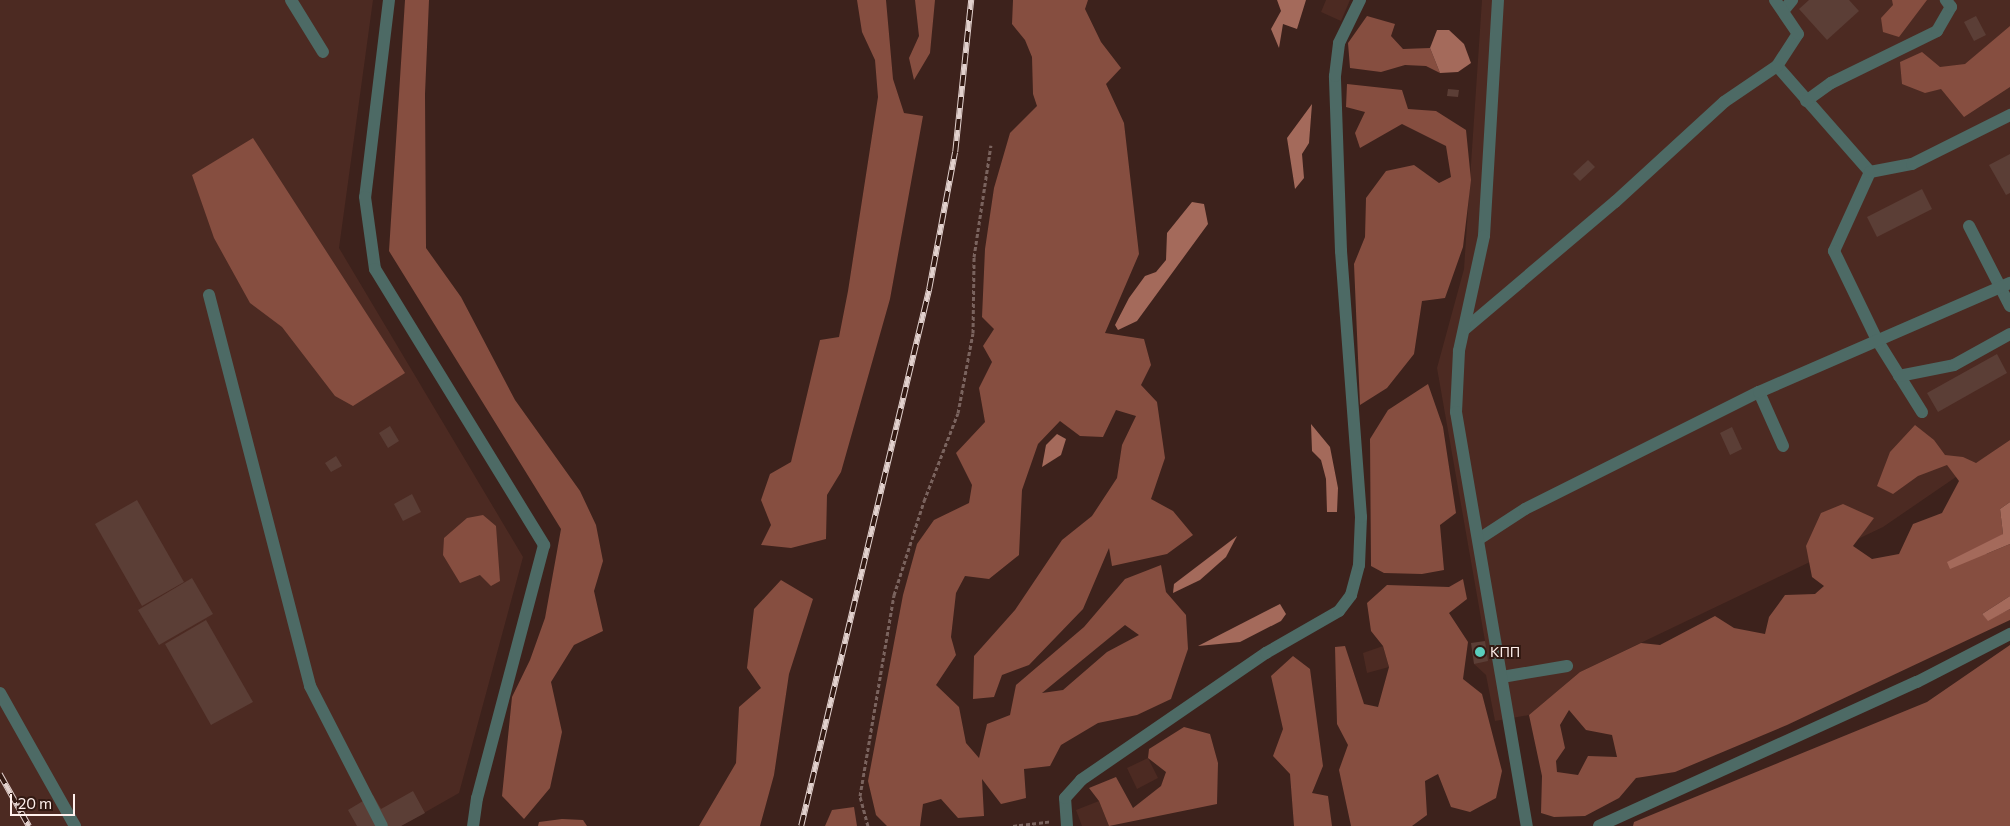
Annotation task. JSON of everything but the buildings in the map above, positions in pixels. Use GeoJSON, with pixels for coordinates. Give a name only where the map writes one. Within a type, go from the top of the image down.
{"type":"FeatureCollection","features":[{"type":"Feature","properties":{"kind":"street"},"geometry":{"type":"LineString","coordinates":[[291,0],[323,52]]}},
{"type":"Feature","properties":{"kind":"street"},"geometry":{"type":"LineString","coordinates":[[389,0],[365,197],[375,270],[544,545],[477,798],[473,826]]}},
{"type":"Feature","properties":{"kind":"street"},"geometry":{"type":"LineString","coordinates":[[1066,823],[1065,798],[1081,780],[1266,653],[1339,611],[1351,594],[1359,565],[1361,517],[1341,251],[1335,76],[1339,43],[1360,0]]}},
{"type":"Feature","properties":{"kind":"street"},"geometry":{"type":"LineString","coordinates":[[1498,0],[1484,236],[1459,351],[1456,412],[1527,826]]}},
{"type":"Feature","properties":{"kind":"street"},"geometry":{"type":"LineString","coordinates":[[1465,329],[1615,202],[1724,102],[1777,66],[1798,34],[1788,5],[1775,0]]}},
{"type":"Feature","properties":{"kind":"street"},"geometry":{"type":"LineString","coordinates":[[1806,100],[1831,83],[1937,31],[1951,8],[1946,0]]}},
{"type":"Feature","properties":{"kind":"street"},"geometry":{"type":"LineString","coordinates":[[1777,66],[1870,172]]}},
{"type":"Feature","properties":{"kind":"street"},"geometry":{"type":"LineString","coordinates":[[1870,172],[1912,164],[2010,115]]}},
{"type":"Feature","properties":{"kind":"street"},"geometry":{"type":"LineString","coordinates":[[1870,172],[1834,251],[1877,340],[1922,412]]}},
{"type":"Feature","properties":{"kind":"street"},"geometry":{"type":"LineString","coordinates":[[1969,226],[2005,285],[2010,306]]}},
{"type":"Feature","properties":{"kind":"street"},"geometry":{"type":"LineString","coordinates":[[1478,540],[1525,509],[1759,392],[2005,285]]}},
{"type":"Feature","properties":{"kind":"street"},"geometry":{"type":"LineString","coordinates":[[209,295],[310,686],[382,826]]}},
{"type":"Feature","properties":{"kind":"street"},"geometry":{"type":"LineString","coordinates":[[1899,376],[1954,365],[2010,334]]}},
{"type":"Feature","properties":{"kind":"street"},"geometry":{"type":"LineString","coordinates":[[1759,392],[1783,446]]}},
{"type":"Feature","properties":{"kind":"street"},"geometry":{"type":"LineString","coordinates":[[1599,826],[1917,682],[2010,634]]}},
{"type":"Feature","properties":{"kind":"street"},"geometry":{"type":"LineString","coordinates":[[1502,677],[1567,666]]}},
{"type":"Feature","properties":{"kind":"street"},"geometry":{"type":"LineString","coordinates":[[0,693],[75,826]]}},
{"type":"Feature","properties":{"kind":"path"},"geometry":{"type":"LineString","coordinates":[[868,826],[860,796],[894,595],[924,501],[958,413],[973,333],[974,257],[991,145]]}},
{"type":"Feature","properties":{"kind":"path"},"geometry":{"type":"LineString","coordinates":[[1013,826],[1066,823]]}},
{"type":"Feature","properties":{"kind":"shaded area"},"geometry":{"type":"Polygon","coordinates":[[[0,0],[373,0],[339,248],[523,557],[459,793],[401,826],[0,826],[0,0]]]}},
{"type":"Feature","properties":{"kind":"shaded area"},"geometry":{"type":"Polygon","coordinates":[[[405,0],[429,0],[425,94],[426,248],[461,297],[515,400],[580,491],[596,525],[603,561],[594,591],[603,631],[574,645],[551,682],[562,732],[550,788],[524,819],[502,796],[512,697],[530,660],[545,618],[561,529],[389,251],[405,0]]]}},
{"type":"Feature","properties":{"kind":"shaded area"},"geometry":{"type":"Polygon","coordinates":[[[857,0],[886,0],[893,79],[904,113],[923,116],[890,299],[841,472],[827,495],[826,539],[791,548],[761,545],[771,525],[761,500],[770,474],[791,462],[820,340],[839,337],[848,291],[878,97],[875,60],[862,32],[857,0]]]}},
{"type":"Feature","properties":{"kind":"shaded area"},"geometry":{"type":"Polygon","coordinates":[[[915,0],[935,0],[930,53],[914,80],[909,58],[919,36],[915,0]]]}},
{"type":"Feature","properties":{"kind":"shaded area"},"geometry":{"type":"Polygon","coordinates":[[[1013,0],[1088,0],[1085,9],[1101,42],[1121,68],[1106,84],[1124,123],[1139,254],[1105,333],[1144,339],[1151,365],[1141,385],[1157,402],[1165,458],[1151,499],[1173,511],[1193,535],[1167,554],[1112,566],[1109,548],[1083,609],[1029,665],[1002,675],[994,697],[973,699],[974,656],[1015,610],[1062,540],[1092,516],[1117,478],[1122,445],[1136,416],[1116,410],[1103,437],[1080,436],[1060,421],[1038,444],[1022,490],[1019,555],[989,579],[965,576],[956,593],[951,637],[956,655],[936,685],[959,707],[966,743],[979,758],[987,724],[1010,715],[1016,685],[1084,627],[1125,579],[1161,565],[1166,592],[1186,615],[1188,649],[1171,699],[1137,715],[1098,723],[1061,745],[1050,766],[1024,769],[1026,798],[1001,804],[982,779],[984,816],[958,818],[941,799],[923,804],[920,826],[887,826],[876,815],[868,781],[903,595],[917,544],[934,520],[969,503],[972,485],[956,453],[985,422],[979,388],[992,362],[983,346],[994,329],[982,317],[985,249],[994,188],[1010,133],[1037,106],[1033,94],[1032,57],[1025,40],[1012,24],[1013,0]],[[1125,625],[1042,693],[1063,690],[1107,652],[1139,635],[1125,625]]]}},
{"type":"Feature","properties":{"kind":"shaded area"},"geometry":{"type":"Polygon","coordinates":[[[1277,0],[1306,0],[1297,29],[1283,24],[1279,48],[1271,29],[1281,11],[1277,0]]]}},
{"type":"Feature","properties":{"kind":"shaded area"},"geometry":{"type":"Polygon","coordinates":[[[1326,0],[1350,0],[1341,21],[1321,12],[1326,0]]]}},
{"type":"Feature","properties":{"kind":"shaded area"},"geometry":{"type":"Polygon","coordinates":[[[1482,0],[2010,0],[2010,440],[1883,527],[1580,672],[1529,715],[1495,721],[1486,675],[1474,664],[1485,641],[1437,368],[1464,269],[1482,0]]]}},
{"type":"Feature","properties":{"kind":"shaded area"},"geometry":{"type":"Polygon","coordinates":[[[1892,0],[1927,0],[1899,37],[1883,32],[1881,18],[1893,5],[1892,0]]]}},
{"type":"Feature","properties":{"kind":"shaded area"},"geometry":{"type":"Polygon","coordinates":[[[1367,16],[1395,24],[1391,36],[1403,49],[1430,48],[1440,73],[1426,66],[1405,65],[1381,72],[1350,68],[1348,43],[1367,16]]]}},
{"type":"Feature","properties":{"kind":"shaded area"},"geometry":{"type":"Polygon","coordinates":[[[2010,26],[2010,87],[1964,117],[1941,89],[1925,93],[1902,84],[1900,62],[1922,52],[1940,67],[1965,64],[2010,26]]]}},
{"type":"Feature","properties":{"kind":"shaded area"},"geometry":{"type":"Polygon","coordinates":[[[1437,30],[1449,30],[1464,44],[1471,63],[1458,72],[1440,73],[1430,48],[1437,30]]]}},
{"type":"Feature","properties":{"kind":"shaded area"},"geometry":{"type":"Polygon","coordinates":[[[1347,84],[1402,90],[1408,109],[1436,111],[1466,130],[1471,180],[1463,247],[1445,298],[1422,301],[1414,354],[1387,388],[1360,405],[1354,264],[1365,237],[1366,198],[1386,171],[1414,165],[1439,183],[1451,177],[1446,146],[1402,124],[1360,148],[1355,133],[1365,112],[1346,107],[1347,84]]]}},
{"type":"Feature","properties":{"kind":"shaded area"},"geometry":{"type":"Polygon","coordinates":[[[1312,104],[1309,143],[1302,154],[1304,178],[1295,189],[1287,138],[1312,104]]]}},
{"type":"Feature","properties":{"kind":"shaded area"},"geometry":{"type":"Polygon","coordinates":[[[253,138],[405,373],[353,406],[335,396],[282,327],[250,303],[214,238],[192,175],[253,138]]]}},
{"type":"Feature","properties":{"kind":"shaded area"},"geometry":{"type":"Polygon","coordinates":[[[1192,202],[1204,204],[1208,224],[1137,321],[1118,330],[1115,325],[1129,298],[1145,276],[1156,272],[1166,260],[1167,233],[1192,202]]]}},
{"type":"Feature","properties":{"kind":"shaded area"},"geometry":{"type":"Polygon","coordinates":[[[1428,384],[1443,427],[1456,513],[1440,525],[1444,570],[1422,574],[1384,573],[1371,566],[1370,439],[1388,410],[1428,384]]]}},
{"type":"Feature","properties":{"kind":"shaded area"},"geometry":{"type":"Polygon","coordinates":[[[1311,424],[1330,447],[1338,488],[1337,512],[1327,512],[1326,479],[1321,460],[1312,451],[1311,424]]]}},
{"type":"Feature","properties":{"kind":"shaded area"},"geometry":{"type":"Polygon","coordinates":[[[1915,425],[1934,440],[1945,455],[1963,457],[1976,463],[2010,440],[2010,502],[2000,509],[2003,534],[1986,554],[2010,544],[2010,596],[1982,614],[1988,620],[2010,609],[2010,620],[1787,725],[1675,772],[1636,778],[1619,798],[1585,816],[1554,817],[1541,813],[1542,776],[1529,715],[1580,672],[1641,643],[1660,645],[1715,616],[1734,628],[1765,634],[1769,617],[1785,595],[1815,594],[1824,586],[1812,577],[1806,546],[1821,513],[1843,504],[1874,518],[1853,546],[1872,559],[1899,554],[1913,524],[1942,513],[1959,481],[1947,465],[1918,476],[1893,494],[1877,486],[1890,452],[1915,425]],[[1569,710],[1560,725],[1565,748],[1556,761],[1557,772],[1578,775],[1588,756],[1617,757],[1612,735],[1586,730],[1569,710]]]}},
{"type":"Feature","properties":{"kind":"shaded area"},"geometry":{"type":"Polygon","coordinates":[[[1057,434],[1066,439],[1061,455],[1042,467],[1046,445],[1057,434]]]}},
{"type":"Feature","properties":{"kind":"shaded area"},"geometry":{"type":"Polygon","coordinates":[[[2010,502],[2010,544],[1950,569],[1947,562],[2003,534],[2000,509],[2010,502]]]}},
{"type":"Feature","properties":{"kind":"shaded area"},"geometry":{"type":"Polygon","coordinates":[[[483,515],[496,526],[500,581],[491,586],[480,575],[460,583],[443,555],[444,538],[467,518],[483,515]]]}},
{"type":"Feature","properties":{"kind":"shaded area"},"geometry":{"type":"Polygon","coordinates":[[[1237,536],[1226,557],[1200,580],[1173,593],[1174,584],[1237,536]]]}},
{"type":"Feature","properties":{"kind":"shaded area"},"geometry":{"type":"Polygon","coordinates":[[[1463,579],[1467,599],[1449,613],[1468,642],[1463,679],[1482,694],[1502,771],[1496,798],[1470,812],[1451,807],[1438,774],[1425,781],[1427,815],[1412,826],[1351,826],[1339,770],[1348,745],[1337,724],[1335,647],[1345,646],[1364,704],[1378,707],[1389,667],[1383,646],[1371,631],[1367,603],[1387,585],[1449,587],[1463,579]]]}},
{"type":"Feature","properties":{"kind":"shaded area"},"geometry":{"type":"Polygon","coordinates":[[[781,580],[813,599],[789,674],[774,775],[760,826],[699,826],[736,763],[739,707],[761,688],[747,668],[754,609],[781,580]]]}},
{"type":"Feature","properties":{"kind":"shaded area"},"geometry":{"type":"Polygon","coordinates":[[[2010,596],[2010,609],[1988,621],[1982,614],[2010,596]]]}},
{"type":"Feature","properties":{"kind":"shaded area"},"geometry":{"type":"Polygon","coordinates":[[[1280,604],[1286,614],[1281,621],[1240,642],[1198,646],[1280,604]]]}},
{"type":"Feature","properties":{"kind":"shaded area"},"geometry":{"type":"Polygon","coordinates":[[[2010,645],[2010,826],[1633,826],[1634,822],[1927,702],[2010,645]]]}},
{"type":"Feature","properties":{"kind":"shaded area"},"geometry":{"type":"Polygon","coordinates":[[[1383,646],[1389,667],[1367,673],[1363,653],[1383,646]]]}},
{"type":"Feature","properties":{"kind":"shaded area"},"geometry":{"type":"Polygon","coordinates":[[[1293,656],[1310,669],[1323,766],[1312,793],[1328,796],[1332,826],[1294,826],[1290,774],[1273,756],[1283,729],[1271,676],[1293,656]]]}},
{"type":"Feature","properties":{"kind":"shaded area"},"geometry":{"type":"Polygon","coordinates":[[[1184,727],[1210,734],[1218,763],[1217,804],[1109,826],[1099,801],[1089,788],[1116,777],[1133,808],[1161,786],[1166,772],[1148,758],[1149,749],[1184,727]]]}},
{"type":"Feature","properties":{"kind":"shaded area"},"geometry":{"type":"Polygon","coordinates":[[[1148,758],[1158,778],[1137,789],[1127,768],[1148,758]]]}},
{"type":"Feature","properties":{"kind":"shaded area"},"geometry":{"type":"Polygon","coordinates":[[[1099,801],[1109,826],[1082,826],[1076,810],[1099,801]]]}},
{"type":"Feature","properties":{"kind":"shaded area"},"geometry":{"type":"Polygon","coordinates":[[[854,807],[857,826],[825,826],[832,810],[854,807]]]}},
{"type":"Feature","properties":{"kind":"shaded area"},"geometry":{"type":"Polygon","coordinates":[[[562,819],[583,820],[587,826],[538,826],[539,822],[562,819]]]}},
{"type":"Feature","properties":{"kind":"railway"},"geometry":{"type":"LineString","coordinates":[[801,826],[929,289],[955,152],[971,0]]}},
{"type":"Feature","properties":{"kind":"railway"},"geometry":{"type":"LineString","coordinates":[[0,774],[29,826]]}},
{"type":"Feature","properties":{"kind":"place","name":"КПП"},"geometry":{"type":"Point","coordinates":[1480,652]}}]}
